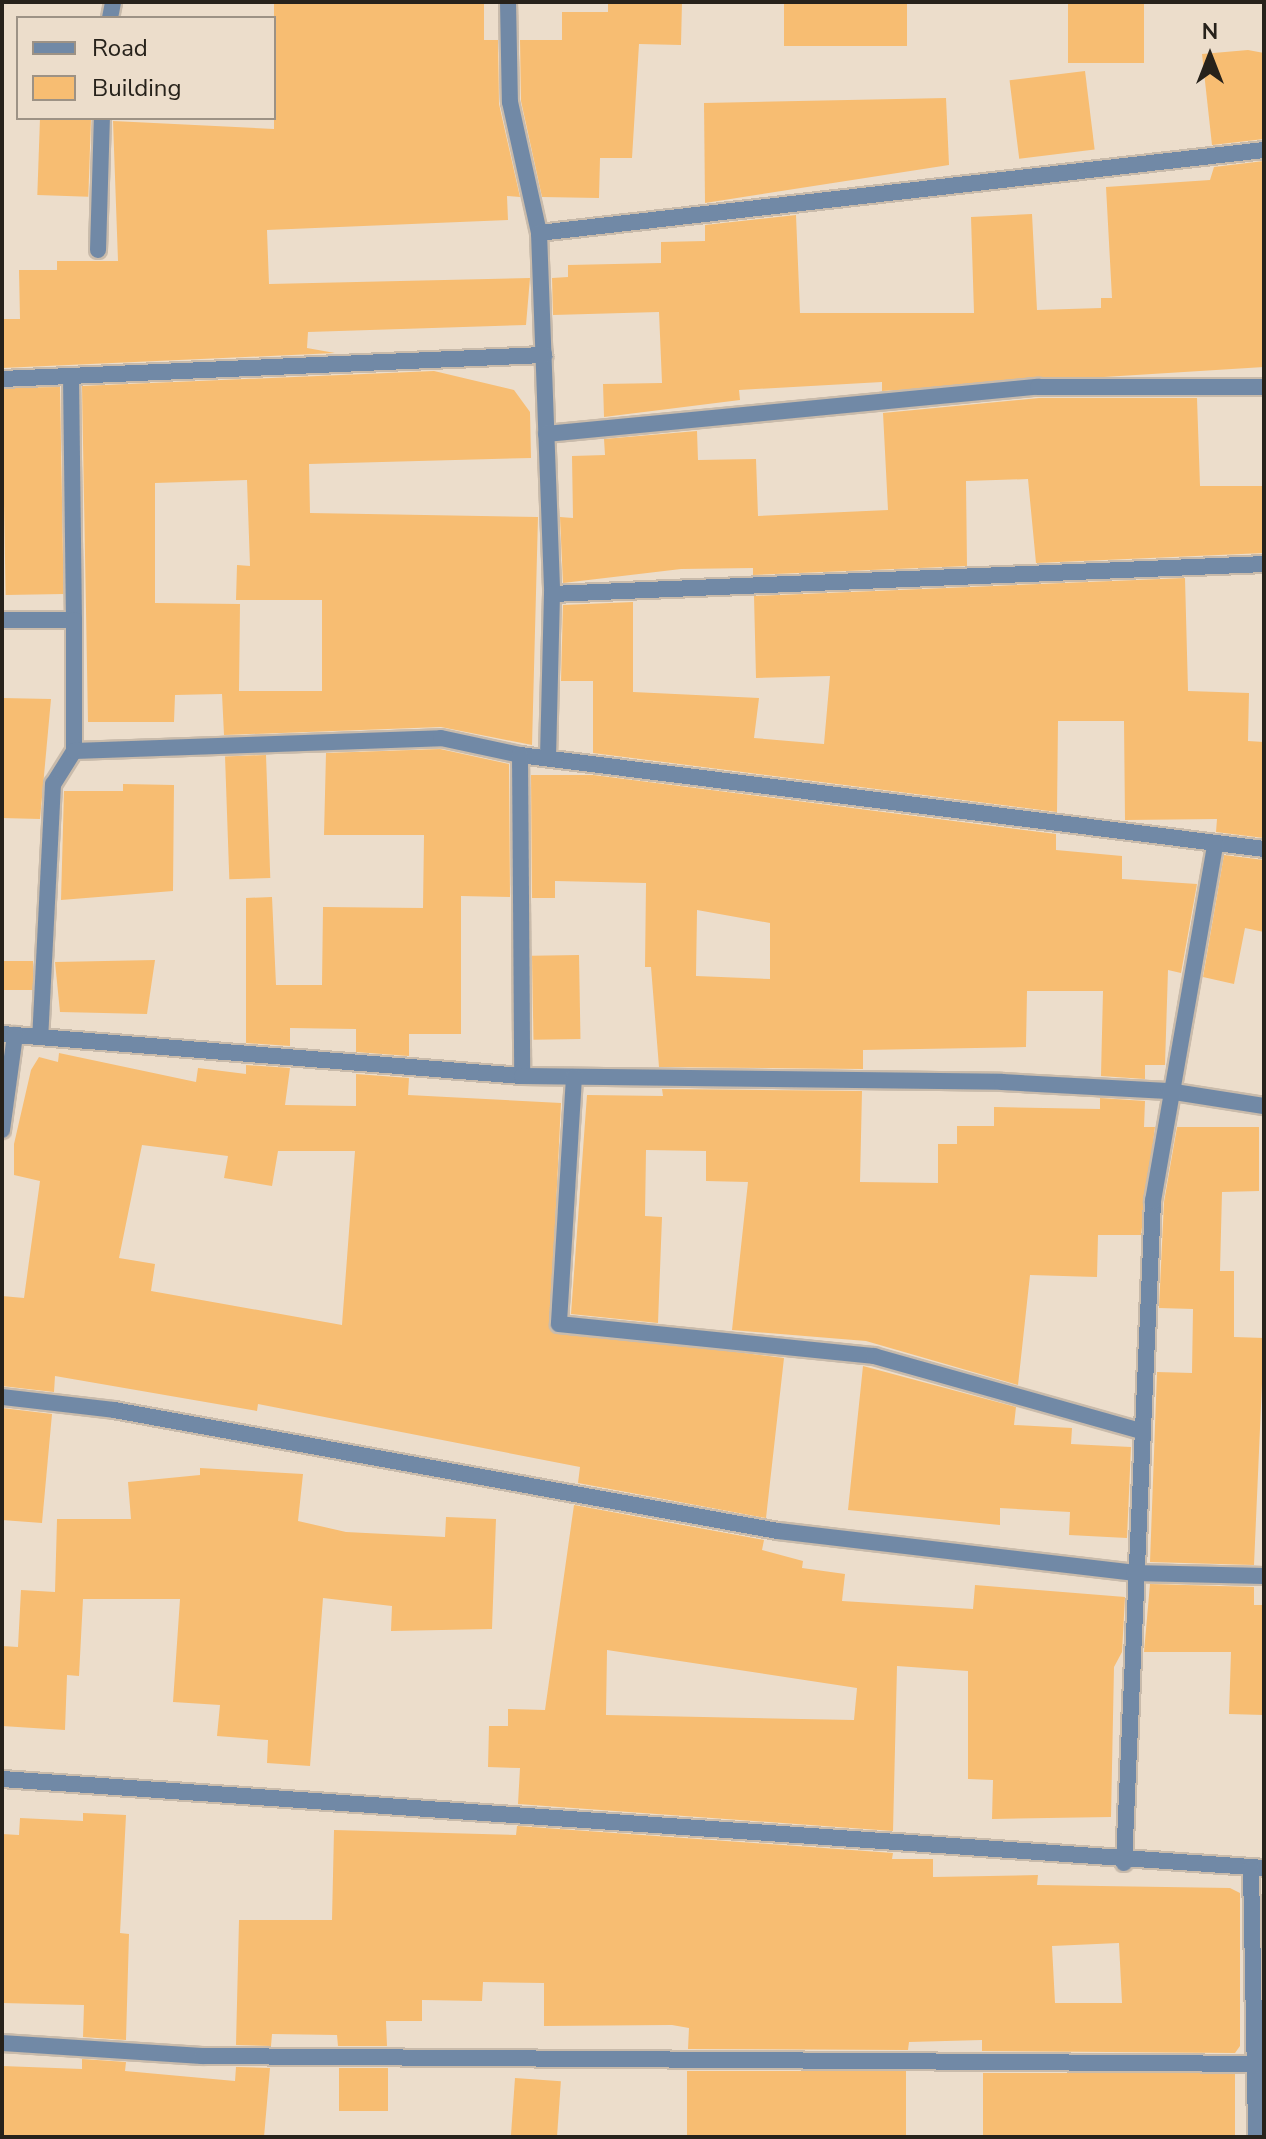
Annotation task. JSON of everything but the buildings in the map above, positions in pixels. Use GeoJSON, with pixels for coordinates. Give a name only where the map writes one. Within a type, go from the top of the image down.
{"type":"FeatureCollection","features":[{"type":"Feature","properties":{"kind":"street"},"geometry":{"type":"LineString","coordinates":[[508,2],[510,102],[539,233],[552,594],[548,758]]}},
{"type":"Feature","properties":{"kind":"street"},"geometry":{"type":"LineString","coordinates":[[98,250],[102,120]]}},
{"type":"Feature","properties":{"kind":"street"},"geometry":{"type":"LineString","coordinates":[[539,233],[1264,150]]}},
{"type":"Feature","properties":{"kind":"street"},"geometry":{"type":"LineString","coordinates":[[2,379],[544,355]]}},
{"type":"Feature","properties":{"kind":"street"},"geometry":{"type":"LineString","coordinates":[[40,1037],[53,784],[74,751],[71,376]]}},
{"type":"Feature","properties":{"kind":"street"},"geometry":{"type":"LineString","coordinates":[[546,434],[1038,387],[1264,387]]}},
{"type":"Feature","properties":{"kind":"street"},"geometry":{"type":"LineString","coordinates":[[552,594],[1264,564]]}},
{"type":"Feature","properties":{"kind":"street"},"geometry":{"type":"LineString","coordinates":[[2,620],[74,620]]}},
{"type":"Feature","properties":{"kind":"street"},"geometry":{"type":"LineString","coordinates":[[74,751],[385,736],[441,738],[520,755],[1264,849]]}},
{"type":"Feature","properties":{"kind":"street"},"geometry":{"type":"LineString","coordinates":[[520,755],[522,1076]]}},
{"type":"Feature","properties":{"kind":"street"},"geometry":{"type":"LineString","coordinates":[[1124,1863],[1134,1573],[1153,1201],[1168,1091],[1193,994],[1215,844]]}},
{"type":"Feature","properties":{"kind":"street"},"geometry":{"type":"LineString","coordinates":[[2,1130],[8,1034],[522,1076],[1168,1091],[1264,1106]]}},
{"type":"Feature","properties":{"kind":"street"},"geometry":{"type":"LineString","coordinates":[[574,1077],[559,1324],[874,1356],[1141,1431]]}},
{"type":"Feature","properties":{"kind":"street"},"geometry":{"type":"LineString","coordinates":[[2,1397],[114,1410],[778,1531],[1134,1573],[1264,1576]]}},
{"type":"Feature","properties":{"kind":"street"},"geometry":{"type":"LineString","coordinates":[[2,1779],[1124,1863],[1257,1869],[1256,2137]]}},
{"type":"Feature","properties":{"kind":"street"},"geometry":{"type":"LineString","coordinates":[[2,2043],[202,2056],[1258,2064]]}}]}
